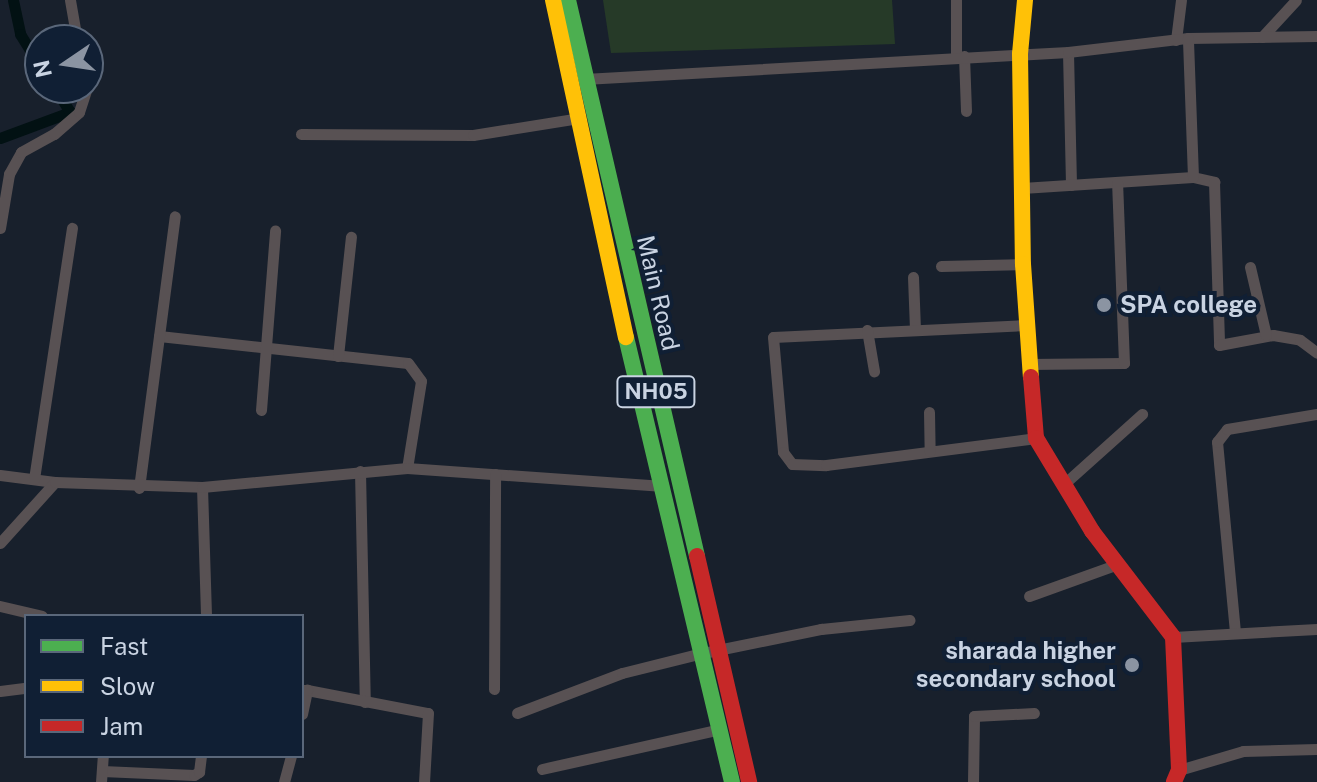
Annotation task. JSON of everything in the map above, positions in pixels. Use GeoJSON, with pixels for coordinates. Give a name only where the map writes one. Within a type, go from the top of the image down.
{"type":"FeatureCollection","features":[{"type":"Feature","properties":{"kind":"main road","name":"Main Road"},"geometry":{"type":"LineString","coordinates":[[553,0],[579,80],[579,118],[722,651],[740,781]]}},
{"type":"Feature","properties":{"kind":"main road","name":"Main Road"},"geometry":{"type":"LineString","coordinates":[[568,0],[579,80],[628,304],[659,487],[717,730],[740,781]]}},
{"type":"Feature","properties":{"kind":"main road"},"geometry":{"type":"LineString","coordinates":[[1025,0],[1020,54],[1023,264],[1028,364],[1036,438],[1118,564],[1173,637],[1176,776]]}},
{"type":"Feature","properties":{"kind":"street"},"geometry":{"type":"LineString","coordinates":[[70,0],[74,24]]}},
{"type":"Feature","properties":{"kind":"street"},"geometry":{"type":"LineString","coordinates":[[956,0],[966,111]]}},
{"type":"Feature","properties":{"kind":"street"},"geometry":{"type":"LineString","coordinates":[[1181,0],[1193,177]]}},
{"type":"Feature","properties":{"kind":"street"},"geometry":{"type":"LineString","coordinates":[[1262,37],[1296,0]]}},
{"type":"Feature","properties":{"kind":"street"},"geometry":{"type":"LineString","coordinates":[[579,80],[1068,52],[1182,39],[1317,36]]}},
{"type":"Feature","properties":{"kind":"street"},"geometry":{"type":"LineString","coordinates":[[1068,52],[1071,185]]}},
{"type":"Feature","properties":{"kind":"street"},"geometry":{"type":"LineString","coordinates":[[0,228],[9,174],[21,152],[54,134],[79,112],[82,104]]}},
{"type":"Feature","properties":{"kind":"street"},"geometry":{"type":"LineString","coordinates":[[301,134],[473,135],[579,118]]}},
{"type":"Feature","properties":{"kind":"street"},"geometry":{"type":"LineString","coordinates":[[1022,188],[1193,177],[1214,182],[1218,351],[1266,335],[1300,340],[1317,353]]}},
{"type":"Feature","properties":{"kind":"street"},"geometry":{"type":"LineString","coordinates":[[1028,364],[1124,363],[1117,183]]}},
{"type":"Feature","properties":{"kind":"street"},"geometry":{"type":"LineString","coordinates":[[139,488],[175,216]]}},
{"type":"Feature","properties":{"kind":"street"},"geometry":{"type":"LineString","coordinates":[[34,479],[72,228]]}},
{"type":"Feature","properties":{"kind":"street"},"geometry":{"type":"LineString","coordinates":[[261,410],[275,231]]}},
{"type":"Feature","properties":{"kind":"street"},"geometry":{"type":"LineString","coordinates":[[338,356],[351,237]]}},
{"type":"Feature","properties":{"kind":"street"},"geometry":{"type":"LineString","coordinates":[[941,266],[1023,264]]}},
{"type":"Feature","properties":{"kind":"street"},"geometry":{"type":"LineString","coordinates":[[1250,267],[1266,335]]}},
{"type":"Feature","properties":{"kind":"street"},"geometry":{"type":"LineString","coordinates":[[913,277],[915,330]]}},
{"type":"Feature","properties":{"kind":"street"},"geometry":{"type":"LineString","coordinates":[[1026,325],[867,330],[773,337],[783,452],[792,464],[826,465],[1036,438]]}},
{"type":"Feature","properties":{"kind":"street"},"geometry":{"type":"LineString","coordinates":[[867,330],[874,371]]}},
{"type":"Feature","properties":{"kind":"street"},"geometry":{"type":"LineString","coordinates":[[159,336],[408,363],[418,371],[407,468]]}},
{"type":"Feature","properties":{"kind":"street"},"geometry":{"type":"LineString","coordinates":[[929,412],[930,451]]}},
{"type":"Feature","properties":{"kind":"street"},"geometry":{"type":"LineString","coordinates":[[1064,484],[1142,414]]}},
{"type":"Feature","properties":{"kind":"street"},"geometry":{"type":"LineString","coordinates":[[1235,632],[1217,442],[1227,429],[1317,414]]}},
{"type":"Feature","properties":{"kind":"street"},"geometry":{"type":"LineString","coordinates":[[0,475],[139,488],[202,487],[407,468],[659,487],[678,482]]}},
{"type":"Feature","properties":{"kind":"street"},"geometry":{"type":"LineString","coordinates":[[360,471],[365,702]]}},
{"type":"Feature","properties":{"kind":"street"},"geometry":{"type":"LineString","coordinates":[[494,689],[495,474]]}},
{"type":"Feature","properties":{"kind":"street"},"geometry":{"type":"LineString","coordinates":[[0,543],[55,482]]}},
{"type":"Feature","properties":{"kind":"street"},"geometry":{"type":"LineString","coordinates":[[202,487],[206,614]]}},
{"type":"Feature","properties":{"kind":"street"},"geometry":{"type":"LineString","coordinates":[[1029,596],[1118,564]]}},
{"type":"Feature","properties":{"kind":"street"},"geometry":{"type":"LineString","coordinates":[[0,606],[34,614]]}},
{"type":"Feature","properties":{"kind":"street"},"geometry":{"type":"LineString","coordinates":[[517,713],[622,673],[698,654],[821,629],[910,620]]}},
{"type":"Feature","properties":{"kind":"street"},"geometry":{"type":"LineString","coordinates":[[1173,637],[1317,629]]}},
{"type":"Feature","properties":{"kind":"street"},"geometry":{"type":"LineString","coordinates":[[0,691],[24,688]]}},
{"type":"Feature","properties":{"kind":"street"},"geometry":{"type":"LineString","coordinates":[[304,690],[428,713],[424,782]]}},
{"type":"Feature","properties":{"kind":"street"},"geometry":{"type":"LineString","coordinates":[[973,782],[974,716],[1034,713]]}},
{"type":"Feature","properties":{"kind":"street"},"geometry":{"type":"LineString","coordinates":[[542,769],[717,730]]}},
{"type":"Feature","properties":{"kind":"street"},"geometry":{"type":"LineString","coordinates":[[1176,776],[1243,751],[1317,749]]}},
{"type":"Feature","properties":{"kind":"street"},"geometry":{"type":"LineString","coordinates":[[101,777],[173,778],[199,772],[201,758]]}},
{"type":"Feature","properties":{"kind":"street"},"geometry":{"type":"LineString","coordinates":[[284,782],[290,758]]}},
{"type":"Feature","properties":{"kind":"green space"},"geometry":{"type":"Polygon","coordinates":[[[603,0],[892,0],[895,44],[611,53],[603,0]]]}},
{"type":"Feature","properties":{"kind":"waterway"},"geometry":{"type":"LineString","coordinates":[[13,0],[24,40]]}},
{"type":"Feature","properties":{"kind":"waterway"},"geometry":{"type":"LineString","coordinates":[[0,138],[70,112],[65,104]]}},
{"type":"Feature","properties":{"kind":"traffic: fast"},"geometry":{"type":"LineString","coordinates":[[568,0],[697,556]]}},
{"type":"Feature","properties":{"kind":"traffic: fast"},"geometry":{"type":"LineString","coordinates":[[626,337],[732,782]]}},
{"type":"Feature","properties":{"kind":"traffic: slow"},"geometry":{"type":"LineString","coordinates":[[553,0],[626,337]]}},
{"type":"Feature","properties":{"kind":"traffic: slow"},"geometry":{"type":"LineString","coordinates":[[1025,0],[1020,54],[1023,264],[1031,377]]}},
{"type":"Feature","properties":{"kind":"traffic: jam"},"geometry":{"type":"LineString","coordinates":[[1031,377],[1036,438],[1092,531],[1173,637],[1179,770],[1174,782]]}},
{"type":"Feature","properties":{"kind":"traffic: jam"},"geometry":{"type":"LineString","coordinates":[[697,556],[749,782]]}},
{"type":"Feature","properties":{"kind":"place","name":"SPA college"},"geometry":{"type":"Point","coordinates":[1104,305]}},
{"type":"Feature","properties":{"kind":"place","name":"sharada higher secondary school"},"geometry":{"type":"Point","coordinates":[1132,665]}}]}
